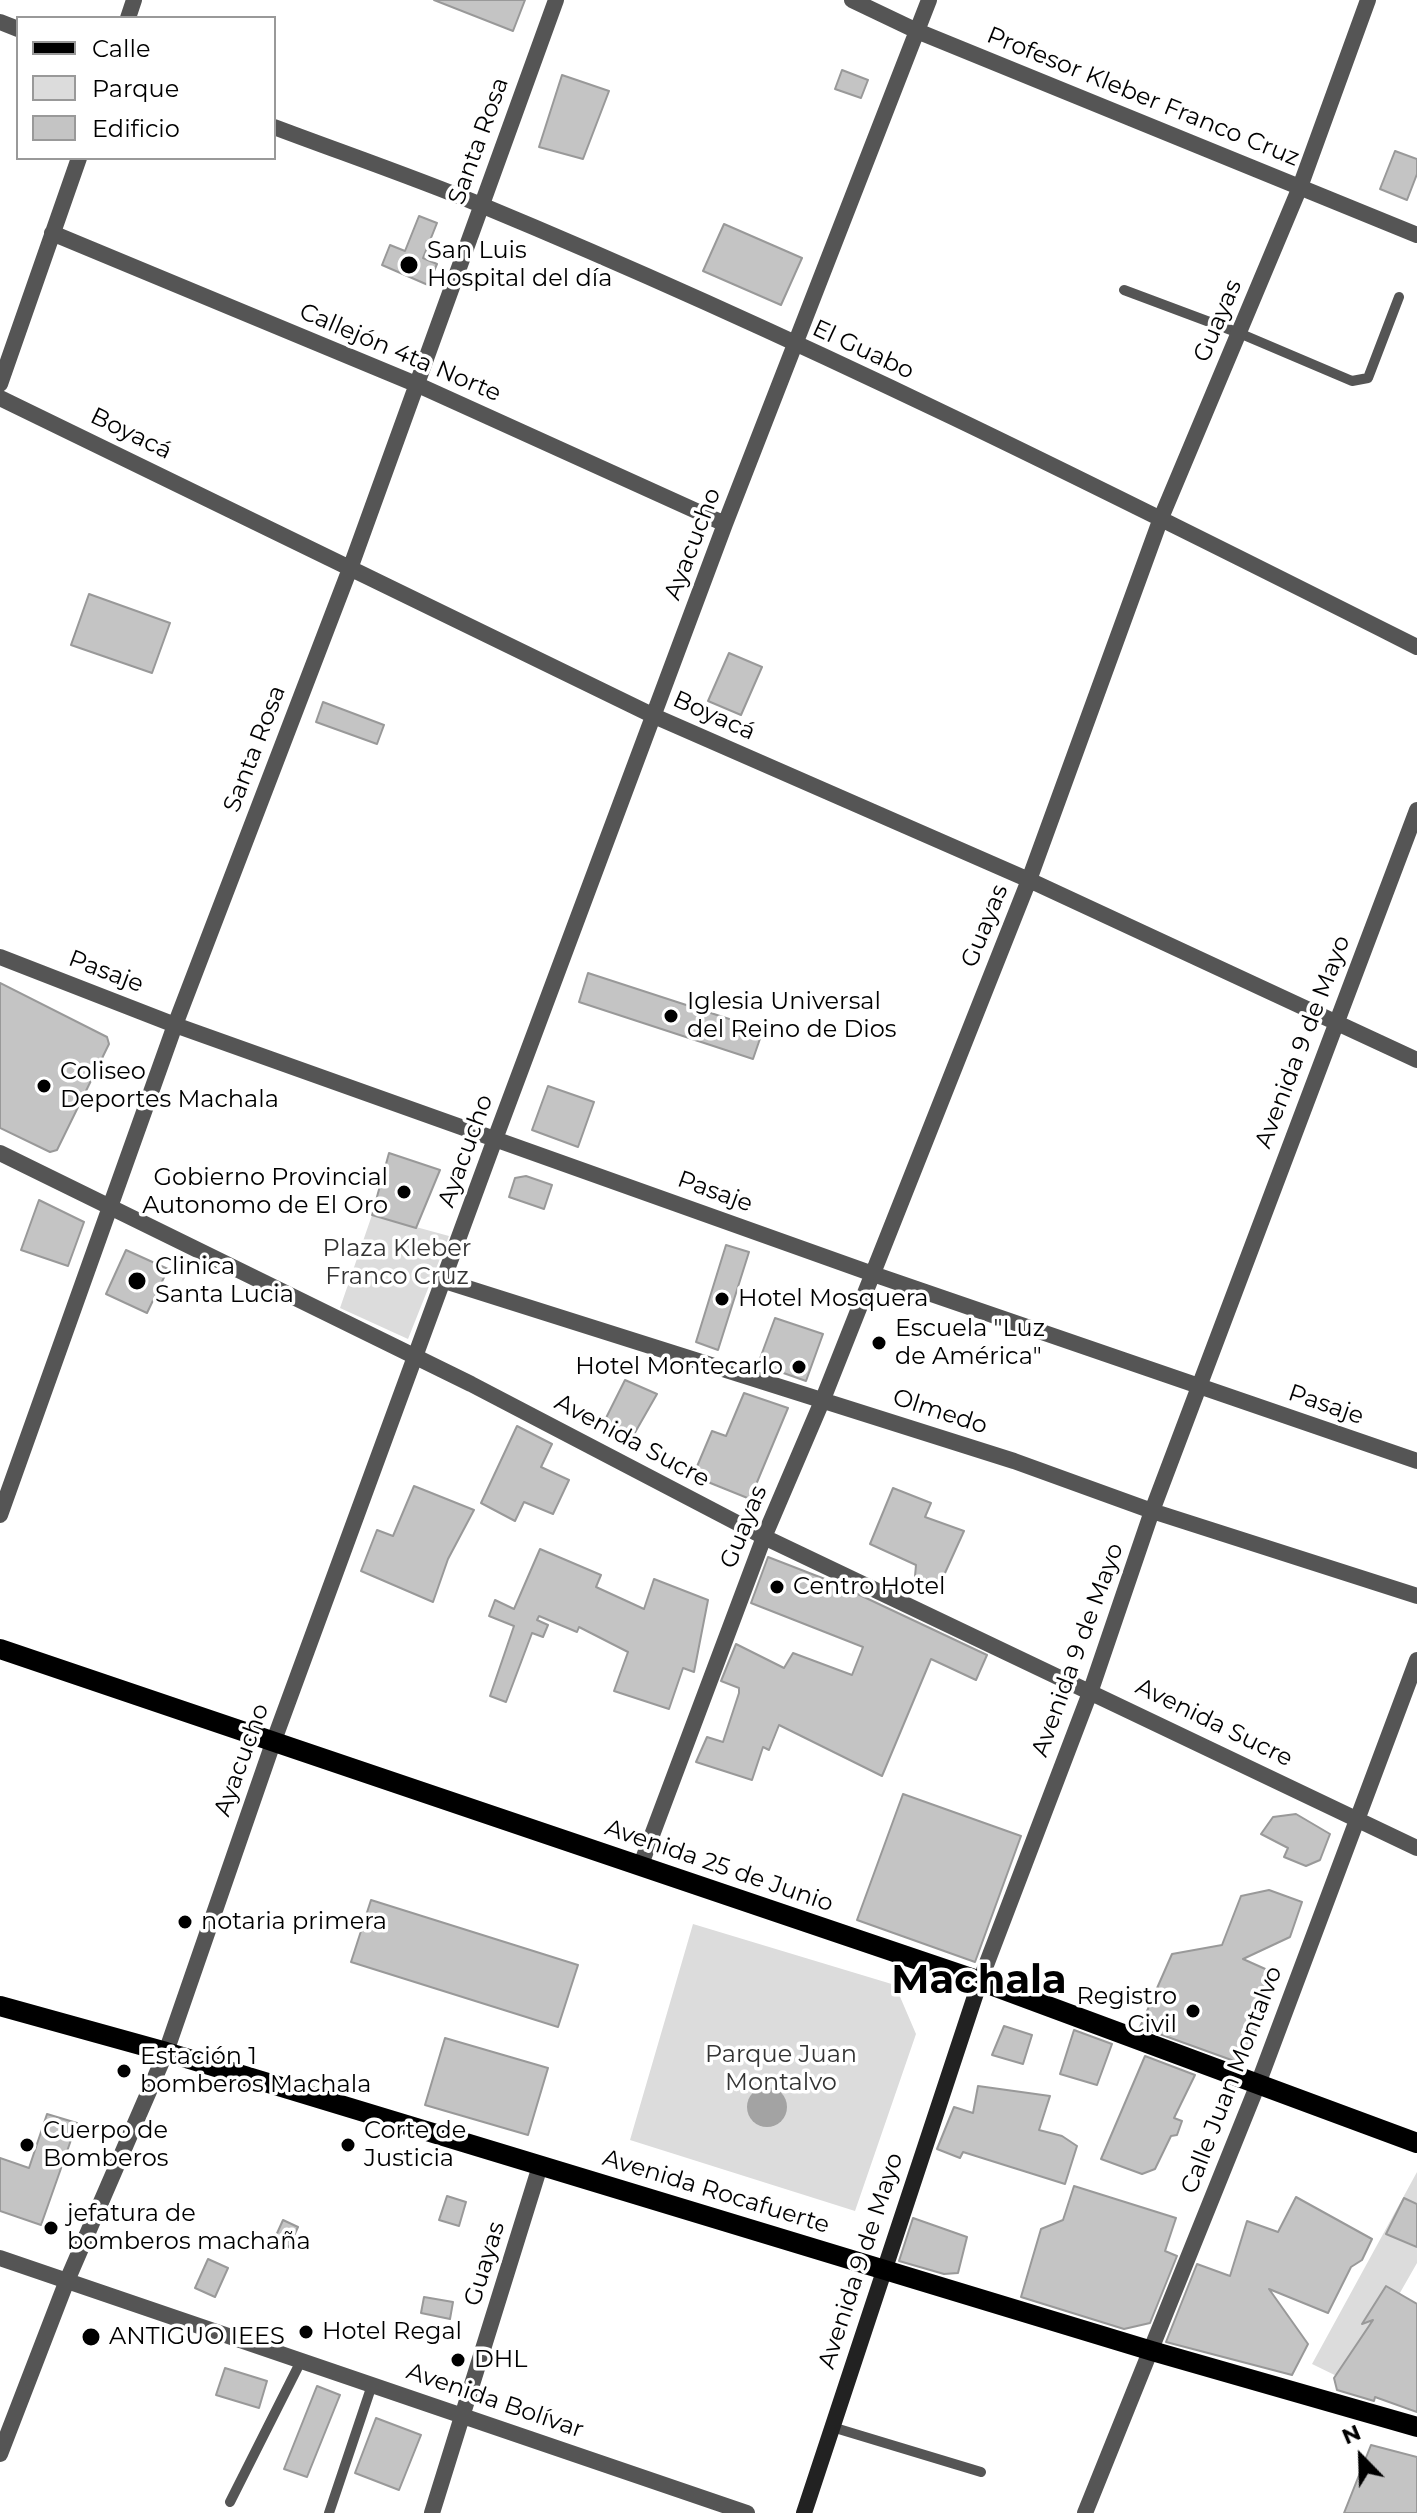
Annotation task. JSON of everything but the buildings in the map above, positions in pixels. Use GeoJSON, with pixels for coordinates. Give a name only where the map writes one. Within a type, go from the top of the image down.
{"type":"FeatureCollection","features":[{"type":"Feature","properties":{"kind":"main road","name":"Avenida 25 de Junio"},"geometry":{"type":"LineString","coordinates":[[0,1649],[980,1981],[1417,2143]]}},
{"type":"Feature","properties":{"kind":"main road","name":"Avenida Rocafuerte"},"geometry":{"type":"LineString","coordinates":[[0,2006],[166,2052],[1152,2351],[1417,2427]]}},
{"type":"Feature","properties":{"kind":"street","name":"Santa Rosa"},"geometry":{"type":"LineString","coordinates":[[0,1515],[175,1025],[351,566],[556,0]]}},
{"type":"Feature","properties":{"kind":"street","name":"Profesor Kleber Franco Cruz"},"geometry":{"type":"LineString","coordinates":[[852,0],[917,31],[1417,235]]}},
{"type":"Feature","properties":{"kind":"street","name":"Ayacucho"},"geometry":{"type":"LineString","coordinates":[[0,2454],[66,2283],[166,2052],[273,1743],[495,1139],[725,524],[929,0]]}},
{"type":"Feature","properties":{"kind":"street","name":"Guayas"},"geometry":{"type":"LineString","coordinates":[[640,1867],[764,1537],[823,1399],[1029,880],[1161,518],[1300,187],[1368,0]]}},
{"type":"Feature","properties":{"kind":"street","name":"El Guabo"},"geometry":{"type":"LineString","coordinates":[[276,128],[480,205],[795,344],[1161,518],[1417,647]]}},
{"type":"Feature","properties":{"kind":"street"},"geometry":{"type":"LineString","coordinates":[[0,384],[78,160]]}},
{"type":"Feature","properties":{"kind":"street","name":"Callejón 4ta Norte"},"geometry":{"type":"LineString","coordinates":[[52,233],[418,385],[725,524]]}},
{"type":"Feature","properties":{"kind":"street","name":"Boyacá"},"geometry":{"type":"LineString","coordinates":[[0,398],[351,566],[654,716],[1029,880],[1417,1060]]}},
{"type":"Feature","properties":{"kind":"street","name":"Avenida 9 de Mayo"},"geometry":{"type":"LineString","coordinates":[[804,2513],[980,1981],[1091,1690],[1152,1511],[1417,810]]}},
{"type":"Feature","properties":{"kind":"street","name":"Pasaje"},"geometry":{"type":"LineString","coordinates":[[0,957],[175,1025],[873,1274],[1417,1461]]}},
{"type":"Feature","properties":{"kind":"street","name":"Avenida Sucre"},"geometry":{"type":"LineString","coordinates":[[0,1153],[471,1384],[764,1537],[1091,1690],[1417,1848]]}},
{"type":"Feature","properties":{"kind":"street","name":"Olmedo"},"geometry":{"type":"LineString","coordinates":[[445,1281],[823,1399],[1152,1511],[1417,1596]]}},
{"type":"Feature","properties":{"kind":"street","name":"Calle Juan Montalvo"},"geometry":{"type":"LineString","coordinates":[[1085,2513],[1258,2084],[1417,1660]]}},
{"type":"Feature","properties":{"kind":"street","name":"Guayas"},"geometry":{"type":"LineString","coordinates":[[432,2513],[540,2166]]}},
{"type":"Feature","properties":{"kind":"street","name":"Avenida Bolívar"},"geometry":{"type":"LineString","coordinates":[[0,2258],[747,2513]]}},
{"type":"Feature","properties":{"kind":"lane"},"geometry":{"type":"LineString","coordinates":[[1124,290],[1239,333],[1352,381],[1368,378],[1399,297]]}},
{"type":"Feature","properties":{"kind":"lane"},"geometry":{"type":"LineString","coordinates":[[230,2502],[301,2361]]}},
{"type":"Feature","properties":{"kind":"lane"},"geometry":{"type":"LineString","coordinates":[[329,2513],[372,2385]]}},
{"type":"Feature","properties":{"kind":"lane"},"geometry":{"type":"LineString","coordinates":[[832,2427],[981,2472]]}},
{"type":"Feature","properties":{"kind":"green space","name":"Plaza Kleber Franco Cruz"},"geometry":{"type":"Polygon","coordinates":[[[372,1215],[449,1236],[408,1339],[340,1308],[372,1215]]]}},
{"type":"Feature","properties":{"kind":"green space","name":"Parque Juan Montalvo"},"geometry":{"type":"Polygon","coordinates":[[[693,1924],[895,1985],[916,2034],[855,2211],[630,2140],[693,1924]]]}},
{"type":"Feature","properties":{"kind":"green space"},"geometry":{"type":"Polygon","coordinates":[[[1417,2172],[1417,2263],[1349,2382],[1312,2364],[1417,2172]]]}},
{"type":"Feature","properties":{"kind":"shaded area"},"geometry":{"type":"Polygon","coordinates":[[[767,2087],[781,2093],[787,2107],[781,2121],[767,2127],[753,2121],[747,2107],[753,2093],[767,2087]]]}},
{"type":"Feature","properties":{"kind":"place","name":"San Luis Hospital del día"},"geometry":{"type":"Point","coordinates":[409,265]}},
{"type":"Feature","properties":{"kind":"place","name":"Iglesia Universal del Reino de Dios"},"geometry":{"type":"Point","coordinates":[671,1016]}},
{"type":"Feature","properties":{"kind":"place","name":"Coliseo Deportes Machala"},"geometry":{"type":"Point","coordinates":[44,1086]}},
{"type":"Feature","properties":{"kind":"place","name":"Gobierno Provincial Autonomo de El Oro"},"geometry":{"type":"Point","coordinates":[404,1192]}},
{"type":"Feature","properties":{"kind":"place","name":"Clinica Santa Lucia"},"geometry":{"type":"Point","coordinates":[137,1281]}},
{"type":"Feature","properties":{"kind":"place","name":"Hotel Mosquera"},"geometry":{"type":"Point","coordinates":[722,1299]}},
{"type":"Feature","properties":{"kind":"place","name":"Escuela \"Luz de América\""},"geometry":{"type":"Point","coordinates":[879,1343]}},
{"type":"Feature","properties":{"kind":"place","name":"Hotel Montecarlo"},"geometry":{"type":"Point","coordinates":[799,1367]}},
{"type":"Feature","properties":{"kind":"place","name":"Centro Hotel"},"geometry":{"type":"Point","coordinates":[777,1587]}},
{"type":"Feature","properties":{"kind":"place","name":"notaria primera"},"geometry":{"type":"Point","coordinates":[185,1922]}},
{"type":"Feature","properties":{"kind":"place","name":"Registro Civil"},"geometry":{"type":"Point","coordinates":[1193,2011]}},
{"type":"Feature","properties":{"kind":"place","name":"Estación 1 bomberos Machala"},"geometry":{"type":"Point","coordinates":[124,2071]}},
{"type":"Feature","properties":{"kind":"place","name":"Cuerpo de Bomberos"},"geometry":{"type":"Point","coordinates":[27,2145]}},
{"type":"Feature","properties":{"kind":"place","name":"Corte de Justicia"},"geometry":{"type":"Point","coordinates":[348,2145]}},
{"type":"Feature","properties":{"kind":"place","name":"jefatura de bomberos machaña"},"geometry":{"type":"Point","coordinates":[51,2228]}},
{"type":"Feature","properties":{"kind":"place","name":"Hotel Regal"},"geometry":{"type":"Point","coordinates":[306,2332]}},
{"type":"Feature","properties":{"kind":"place","name":"ANTIGUO IEES"},"geometry":{"type":"Point","coordinates":[91,2337]}},
{"type":"Feature","properties":{"kind":"place","name":"DHL"},"geometry":{"type":"Point","coordinates":[458,2360]}},
{"type":"Feature","properties":{"kind":"district","name":"Machala"},"geometry":{"type":"Point","coordinates":[979,1981]}}]}
